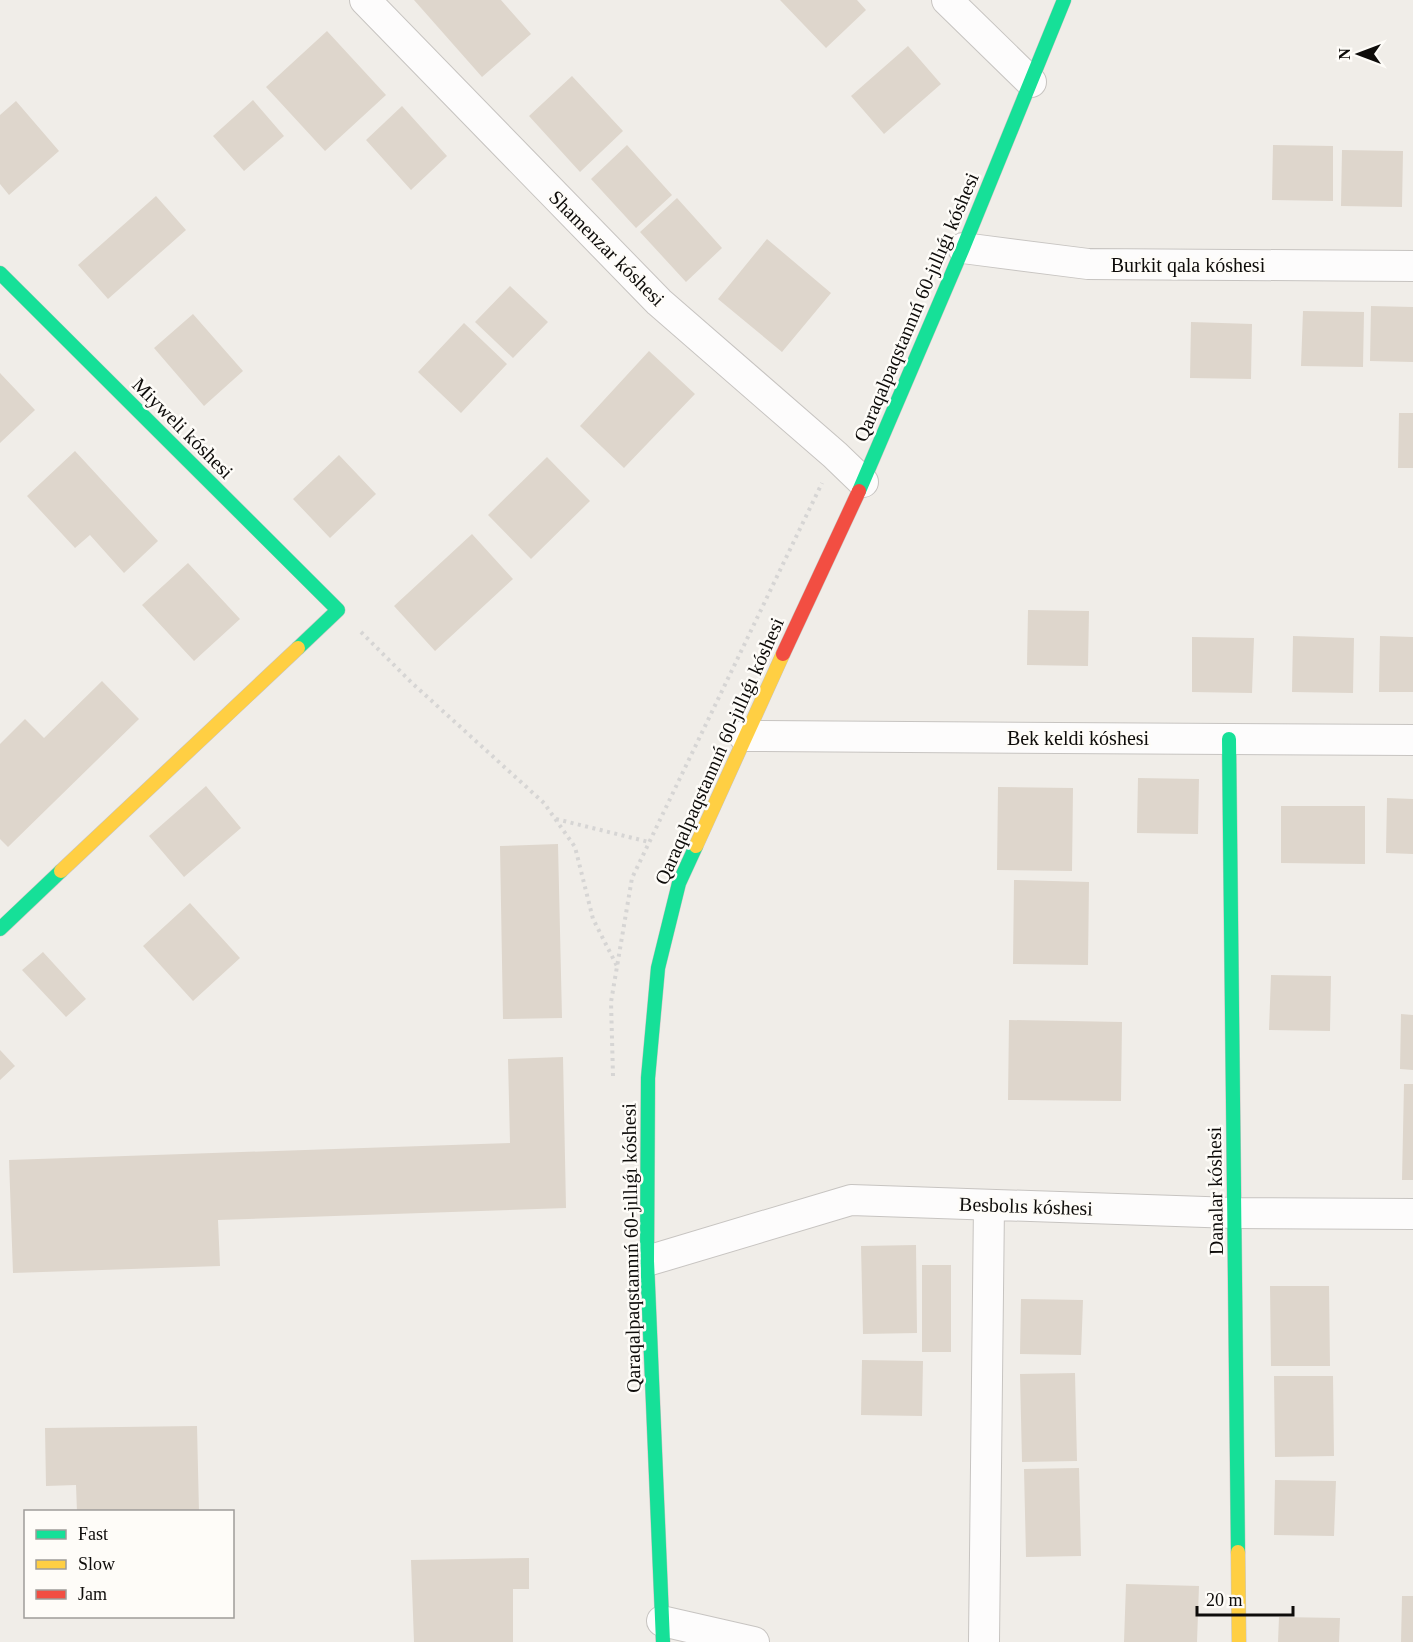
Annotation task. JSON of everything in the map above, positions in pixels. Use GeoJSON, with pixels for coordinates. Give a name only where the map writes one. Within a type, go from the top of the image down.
{"type":"FeatureCollection","features":[{"type":"Feature","properties":{"kind":"street","name":"Shamenzar kóshesi"},"geometry":{"type":"LineString","coordinates":[[365,0],[659,302],[835,455],[862,482]]}},
{"type":"Feature","properties":{"kind":"street"},"geometry":{"type":"LineString","coordinates":[[948,0],[1031,82]]}},
{"type":"Feature","properties":{"kind":"street","name":"Qaraqalpaqstannıń 60-jıllıǵı kóshesi"},"geometry":{"type":"LineString","coordinates":[[662,1631],[647,1261],[648,1078],[658,968],[679,883],[744,736],[862,482],[963,248],[1064,0]]}},
{"type":"Feature","properties":{"kind":"street","name":"Burkit qala kóshesi"},"geometry":{"type":"LineString","coordinates":[[963,248],[1088,264],[1413,266]]}},
{"type":"Feature","properties":{"kind":"street","name":"Miyweli kóshesi"},"geometry":{"type":"LineString","coordinates":[[0,273],[338,610]]}},
{"type":"Feature","properties":{"kind":"street"},"geometry":{"type":"LineString","coordinates":[[3,919],[338,610]]}},
{"type":"Feature","properties":{"kind":"street","name":"Bek keldi kóshesi"},"geometry":{"type":"LineString","coordinates":[[744,736],[1413,740]]}},
{"type":"Feature","properties":{"kind":"street","name":"Danalar kóshesi"},"geometry":{"type":"LineString","coordinates":[[1229,739],[1239,1642]]}},
{"type":"Feature","properties":{"kind":"street","name":"Besbolıs kóshesi"},"geometry":{"type":"LineString","coordinates":[[647,1261],[851,1200],[1234,1213],[1413,1214]]}},
{"type":"Feature","properties":{"kind":"street"},"geometry":{"type":"LineString","coordinates":[[984,1642],[989,1205]]}},
{"type":"Feature","properties":{"kind":"street"},"geometry":{"type":"LineString","coordinates":[[662,1631],[754,1642]]}},
{"type":"Feature","properties":{"kind":"path"},"geometry":{"type":"LineString","coordinates":[[338,610],[412,683],[544,803],[575,847],[593,919],[617,966]]}},
{"type":"Feature","properties":{"kind":"path"},"geometry":{"type":"LineString","coordinates":[[555,819],[650,842]]}},
{"type":"Feature","properties":{"kind":"building"},"geometry":{"type":"Polygon","coordinates":[[[414,0],[501,0],[531,34],[482,77],[414,0]]]}},
{"type":"Feature","properties":{"kind":"building"},"geometry":{"type":"Polygon","coordinates":[[[780,0],[857,0],[866,10],[826,48],[780,0]]]}},
{"type":"Feature","properties":{"kind":"building"},"geometry":{"type":"Polygon","coordinates":[[[327,31],[386,95],[325,151],[266,87],[327,31]]]}},
{"type":"Feature","properties":{"kind":"building"},"geometry":{"type":"Polygon","coordinates":[[[908,46],[941,84],[884,134],[851,96],[908,46]]]}},
{"type":"Feature","properties":{"kind":"building"},"geometry":{"type":"Polygon","coordinates":[[[572,76],[623,131],[580,172],[529,116],[572,76]]]}},
{"type":"Feature","properties":{"kind":"building"},"geometry":{"type":"Polygon","coordinates":[[[253,100],[284,136],[244,171],[213,136],[253,100]]]}},
{"type":"Feature","properties":{"kind":"building"},"geometry":{"type":"Polygon","coordinates":[[[16,101],[59,151],[9,195],[0,184],[0,115],[16,101]]]}},
{"type":"Feature","properties":{"kind":"building"},"geometry":{"type":"Polygon","coordinates":[[[402,106],[447,156],[411,190],[366,140],[402,106]]]}},
{"type":"Feature","properties":{"kind":"building"},"geometry":{"type":"Polygon","coordinates":[[[627,145],[672,195],[636,228],[591,179],[627,145]]]}},
{"type":"Feature","properties":{"kind":"building"},"geometry":{"type":"Polygon","coordinates":[[[1273,145],[1333,146],[1333,201],[1272,200],[1273,145]]]}},
{"type":"Feature","properties":{"kind":"building"},"geometry":{"type":"Polygon","coordinates":[[[1342,150],[1403,151],[1402,207],[1341,206],[1342,150]]]}},
{"type":"Feature","properties":{"kind":"building"},"geometry":{"type":"Polygon","coordinates":[[[156,196],[186,230],[108,299],[78,265],[156,196]]]}},
{"type":"Feature","properties":{"kind":"building"},"geometry":{"type":"Polygon","coordinates":[[[677,198],[722,248],[686,282],[640,232],[677,198]]]}},
{"type":"Feature","properties":{"kind":"building"},"geometry":{"type":"Polygon","coordinates":[[[767,239],[831,293],[782,352],[718,299],[767,239]]]}},
{"type":"Feature","properties":{"kind":"building"},"geometry":{"type":"Polygon","coordinates":[[[510,286],[548,322],[513,358],[475,322],[510,286]]]}},
{"type":"Feature","properties":{"kind":"building"},"geometry":{"type":"Polygon","coordinates":[[[1371,306],[1413,307],[1413,362],[1370,361],[1371,306]]]}},
{"type":"Feature","properties":{"kind":"building"},"geometry":{"type":"Polygon","coordinates":[[[1303,311],[1364,312],[1363,367],[1301,366],[1303,311]]]}},
{"type":"Feature","properties":{"kind":"building"},"geometry":{"type":"Polygon","coordinates":[[[193,314],[243,371],[204,406],[154,348],[193,314]]]}},
{"type":"Feature","properties":{"kind":"building"},"geometry":{"type":"Polygon","coordinates":[[[1191,322],[1252,324],[1251,379],[1190,378],[1191,322]]]}},
{"type":"Feature","properties":{"kind":"building"},"geometry":{"type":"Polygon","coordinates":[[[464,323],[507,364],[461,413],[418,372],[464,323]]]}},
{"type":"Feature","properties":{"kind":"building"},"geometry":{"type":"Polygon","coordinates":[[[649,351],[695,394],[624,468],[580,426],[649,351]]]}},
{"type":"Feature","properties":{"kind":"building"},"geometry":{"type":"Polygon","coordinates":[[[0,373],[35,410],[0,443],[0,373]]]}},
{"type":"Feature","properties":{"kind":"building"},"geometry":{"type":"Polygon","coordinates":[[[1399,413],[1413,413],[1413,468],[1398,468],[1399,413]]]}},
{"type":"Feature","properties":{"kind":"building"},"geometry":{"type":"Polygon","coordinates":[[[75,451],[158,541],[124,573],[90,535],[75,548],[27,496],[75,451]]]}},
{"type":"Feature","properties":{"kind":"building"},"geometry":{"type":"Polygon","coordinates":[[[339,455],[376,494],[330,538],[293,499],[339,455]]]}},
{"type":"Feature","properties":{"kind":"building"},"geometry":{"type":"Polygon","coordinates":[[[547,457],[590,501],[531,559],[488,515],[547,457]]]}},
{"type":"Feature","properties":{"kind":"building"},"geometry":{"type":"Polygon","coordinates":[[[472,534],[513,579],[435,651],[394,606],[472,534]]]}},
{"type":"Feature","properties":{"kind":"building"},"geometry":{"type":"Polygon","coordinates":[[[188,563],[240,619],[194,661],[142,605],[188,563]]]}},
{"type":"Feature","properties":{"kind":"building"},"geometry":{"type":"Polygon","coordinates":[[[1028,610],[1089,611],[1088,666],[1027,665],[1028,610]]]}},
{"type":"Feature","properties":{"kind":"building"},"geometry":{"type":"Polygon","coordinates":[[[1293,636],[1354,638],[1353,693],[1292,692],[1293,636]]]}},
{"type":"Feature","properties":{"kind":"building"},"geometry":{"type":"Polygon","coordinates":[[[1380,636],[1413,637],[1413,692],[1379,692],[1380,636]]]}},
{"type":"Feature","properties":{"kind":"building"},"geometry":{"type":"Polygon","coordinates":[[[1192,637],[1254,638],[1252,693],[1192,692],[1192,637]]]}},
{"type":"Feature","properties":{"kind":"building"},"geometry":{"type":"Polygon","coordinates":[[[102,681],[139,719],[8,847],[0,839],[0,744],[25,719],[44,738],[102,681]]]}},
{"type":"Feature","properties":{"kind":"building"},"geometry":{"type":"Polygon","coordinates":[[[1138,778],[1199,779],[1198,834],[1137,833],[1138,778]]]}},
{"type":"Feature","properties":{"kind":"building"},"geometry":{"type":"Polygon","coordinates":[[[206,786],[241,828],[184,877],[149,836],[206,786]]]}},
{"type":"Feature","properties":{"kind":"building"},"geometry":{"type":"Polygon","coordinates":[[[998,787],[1073,788],[1072,871],[997,870],[998,787]]]}},
{"type":"Feature","properties":{"kind":"building"},"geometry":{"type":"Polygon","coordinates":[[[1387,798],[1413,799],[1413,854],[1386,853],[1387,798]]]}},
{"type":"Feature","properties":{"kind":"building"},"geometry":{"type":"Polygon","coordinates":[[[1281,806],[1365,806],[1365,864],[1281,863],[1281,806]]]}},
{"type":"Feature","properties":{"kind":"building"},"geometry":{"type":"Polygon","coordinates":[[[558,844],[562,1018],[503,1019],[500,846],[558,844]]]}},
{"type":"Feature","properties":{"kind":"building"},"geometry":{"type":"Polygon","coordinates":[[[1014,880],[1089,882],[1088,965],[1013,964],[1014,880]]]}},
{"type":"Feature","properties":{"kind":"building"},"geometry":{"type":"Polygon","coordinates":[[[190,903],[240,958],[193,1001],[143,946],[190,903]]]}},
{"type":"Feature","properties":{"kind":"building"},"geometry":{"type":"Polygon","coordinates":[[[43,952],[86,999],[66,1017],[22,970],[43,952]]]}},
{"type":"Feature","properties":{"kind":"building"},"geometry":{"type":"Polygon","coordinates":[[[1271,975],[1331,976],[1330,1031],[1269,1030],[1271,975]]]}},
{"type":"Feature","properties":{"kind":"building"},"geometry":{"type":"Polygon","coordinates":[[[1401,1014],[1413,1015],[1413,1070],[1400,1069],[1401,1014]]]}},
{"type":"Feature","properties":{"kind":"building"},"geometry":{"type":"Polygon","coordinates":[[[1009,1020],[1122,1022],[1121,1101],[1008,1100],[1009,1020]]]}},
{"type":"Feature","properties":{"kind":"building"},"geometry":{"type":"Polygon","coordinates":[[[0,1050],[15,1066],[0,1080],[0,1050]]]}},
{"type":"Feature","properties":{"kind":"building"},"geometry":{"type":"Polygon","coordinates":[[[563,1057],[566,1208],[218,1220],[220,1266],[13,1273],[9,1160],[510,1143],[508,1059],[563,1057]]]}},
{"type":"Feature","properties":{"kind":"building"},"geometry":{"type":"Polygon","coordinates":[[[1404,1084],[1413,1084],[1413,1180],[1402,1180],[1404,1084]]]}},
{"type":"Feature","properties":{"kind":"building"},"geometry":{"type":"Polygon","coordinates":[[[916,1245],[917,1333],[863,1334],[861,1246],[916,1245]]]}},
{"type":"Feature","properties":{"kind":"building"},"geometry":{"type":"Polygon","coordinates":[[[922,1265],[951,1265],[951,1352],[922,1352],[922,1265]]]}},
{"type":"Feature","properties":{"kind":"building"},"geometry":{"type":"Polygon","coordinates":[[[1270,1286],[1329,1286],[1330,1366],[1271,1366],[1270,1286]]]}},
{"type":"Feature","properties":{"kind":"building"},"geometry":{"type":"Polygon","coordinates":[[[1021,1299],[1083,1300],[1081,1355],[1020,1354],[1021,1299]]]}},
{"type":"Feature","properties":{"kind":"building"},"geometry":{"type":"Polygon","coordinates":[[[862,1360],[923,1361],[922,1416],[861,1415],[862,1360]]]}},
{"type":"Feature","properties":{"kind":"building"},"geometry":{"type":"Polygon","coordinates":[[[1075,1373],[1077,1461],[1022,1462],[1020,1374],[1075,1373]]]}},
{"type":"Feature","properties":{"kind":"building"},"geometry":{"type":"Polygon","coordinates":[[[1274,1376],[1333,1376],[1334,1456],[1275,1457],[1274,1376]]]}},
{"type":"Feature","properties":{"kind":"building"},"geometry":{"type":"Polygon","coordinates":[[[197,1426],[199,1510],[77,1510],[76,1485],[46,1486],[45,1428],[197,1426]]]}},
{"type":"Feature","properties":{"kind":"building"},"geometry":{"type":"Polygon","coordinates":[[[1079,1468],[1081,1556],[1026,1557],[1024,1469],[1079,1468]]]}},
{"type":"Feature","properties":{"kind":"building"},"geometry":{"type":"Polygon","coordinates":[[[1275,1480],[1336,1481],[1334,1536],[1274,1535],[1275,1480]]]}},
{"type":"Feature","properties":{"kind":"building"},"geometry":{"type":"Polygon","coordinates":[[[529,1558],[529,1589],[513,1589],[513,1642],[414,1642],[411,1560],[529,1558]]]}},
{"type":"Feature","properties":{"kind":"building"},"geometry":{"type":"Polygon","coordinates":[[[1126,1584],[1199,1586],[1197,1642],[1124,1642],[1126,1584]]]}},
{"type":"Feature","properties":{"kind":"building"},"geometry":{"type":"Polygon","coordinates":[[[1402,1596],[1413,1596],[1413,1642],[1401,1642],[1402,1596]]]}},
{"type":"Feature","properties":{"kind":"building"},"geometry":{"type":"Polygon","coordinates":[[[1279,1617],[1340,1618],[1339,1642],[1278,1642],[1279,1617]]]}},
{"type":"Feature","properties":{"kind":"traffic: fast"},"geometry":{"type":"LineString","coordinates":[[859,491],[963,248],[1064,0]]}},
{"type":"Feature","properties":{"kind":"traffic: fast"},"geometry":{"type":"LineString","coordinates":[[0,273],[338,610],[298,648]]}},
{"type":"Feature","properties":{"kind":"traffic: fast"},"geometry":{"type":"LineString","coordinates":[[1229,739],[1238,1552]]}},
{"type":"Feature","properties":{"kind":"traffic: fast"},"geometry":{"type":"LineString","coordinates":[[663,1642],[647,1261],[648,1078],[658,968],[679,883],[696,846]]}},
{"type":"Feature","properties":{"kind":"traffic: fast"},"geometry":{"type":"LineString","coordinates":[[0,929],[61,871]]}},
{"type":"Feature","properties":{"kind":"traffic: slow"},"geometry":{"type":"LineString","coordinates":[[61,871],[298,648]]}},
{"type":"Feature","properties":{"kind":"traffic: slow"},"geometry":{"type":"LineString","coordinates":[[696,846],[783,654]]}},
{"type":"Feature","properties":{"kind":"traffic: slow"},"geometry":{"type":"LineString","coordinates":[[1238,1552],[1239,1642]]}},
{"type":"Feature","properties":{"kind":"traffic: jam"},"geometry":{"type":"LineString","coordinates":[[783,654],[859,491]]}}]}
